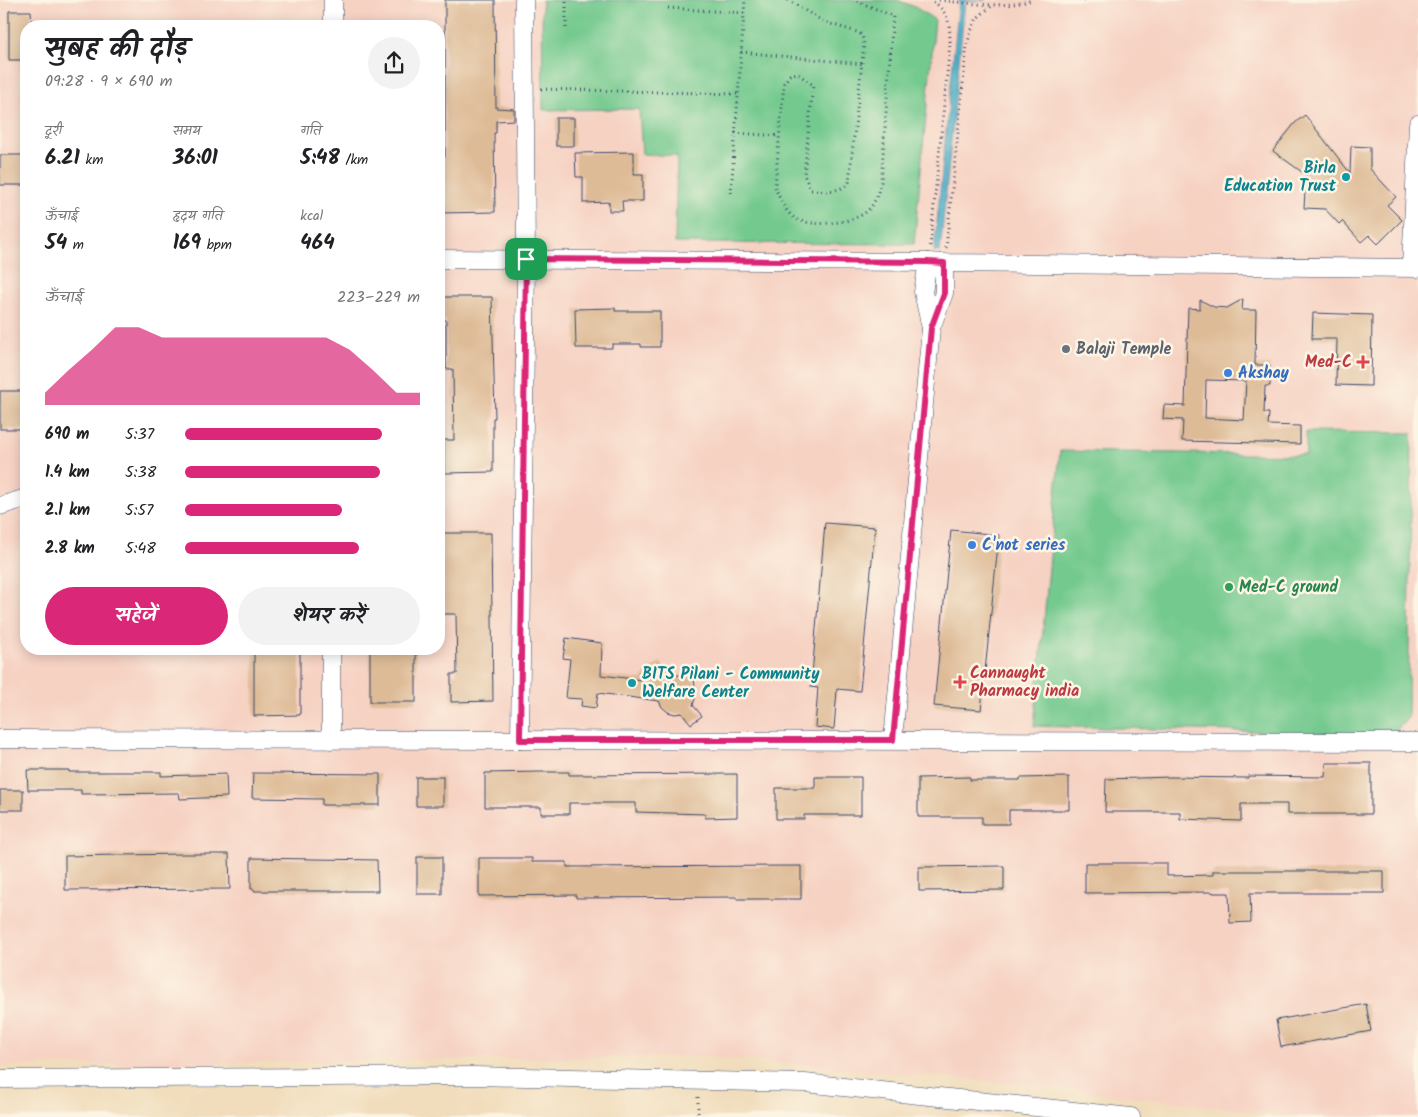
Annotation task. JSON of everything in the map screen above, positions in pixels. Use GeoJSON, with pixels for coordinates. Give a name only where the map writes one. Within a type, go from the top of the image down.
{"type":"FeatureCollection","features":[{"type":"Feature","properties":{"kind":"street"},"geometry":{"type":"LineString","coordinates":[[333,20],[334,0]]}},
{"type":"Feature","properties":{"kind":"street"},"geometry":{"type":"LineString","coordinates":[[520,740],[526,259],[524,0]]}},
{"type":"Feature","properties":{"kind":"street"},"geometry":{"type":"LineString","coordinates":[[445,259],[936,262],[1414,268],[1418,124]]}},
{"type":"Feature","properties":{"kind":"street"},"geometry":{"type":"LineString","coordinates":[[893,740],[931,328],[944,293],[936,262]]}},
{"type":"Feature","properties":{"kind":"street"},"geometry":{"type":"LineString","coordinates":[[0,506],[20,500]]}},
{"type":"Feature","properties":{"kind":"street"},"geometry":{"type":"LineString","coordinates":[[331,655],[331,740]]}},
{"type":"Feature","properties":{"kind":"street"},"geometry":{"type":"LineString","coordinates":[[0,739],[1418,742]]}},
{"type":"Feature","properties":{"kind":"street"},"geometry":{"type":"LineString","coordinates":[[0,1079],[474,1076],[805,1083],[1132,1117]]}},
{"type":"Feature","properties":{"kind":"path"},"geometry":{"type":"LineString","coordinates":[[566,0],[566,28]]}},
{"type":"Feature","properties":{"kind":"path"},"geometry":{"type":"LineString","coordinates":[[731,193],[745,0]]}},
{"type":"Feature","properties":{"kind":"path"},"geometry":{"type":"LineString","coordinates":[[788,0],[824,22],[857,32],[862,35],[864,44],[849,182],[844,187],[837,190],[811,190],[808,185],[804,175],[813,85],[797,73],[790,75],[784,83],[775,187],[779,199],[794,218],[807,223],[849,221],[866,212],[878,197],[881,182],[893,16],[854,0]]}},
{"type":"Feature","properties":{"kind":"path"},"geometry":{"type":"LineString","coordinates":[[931,0],[939,5],[946,14],[950,29],[936,262]]}},
{"type":"Feature","properties":{"kind":"path"},"geometry":{"type":"LineString","coordinates":[[939,0],[965,4],[993,5],[1031,0]]}},
{"type":"Feature","properties":{"kind":"path"},"geometry":{"type":"LineString","coordinates":[[936,262],[970,31],[977,18],[993,5]]}},
{"type":"Feature","properties":{"kind":"path"},"geometry":{"type":"LineString","coordinates":[[668,8],[744,13]]}},
{"type":"Feature","properties":{"kind":"path"},"geometry":{"type":"LineString","coordinates":[[741,52],[862,64]]}},
{"type":"Feature","properties":{"kind":"path"},"geometry":{"type":"LineString","coordinates":[[525,88],[738,94]]}},
{"type":"Feature","properties":{"kind":"path"},"geometry":{"type":"LineString","coordinates":[[736,133],[779,136]]}},
{"type":"Feature","properties":{"kind":"shaded area"},"geometry":{"type":"Polygon","coordinates":[[[0,0],[1418,0],[1418,1117],[1300,1117],[1036,1085],[702,1056],[0,1066],[0,0]]]}},
{"type":"Feature","properties":{"kind":"green space"},"geometry":{"type":"Polygon","coordinates":[[[542,0],[897,0],[915,7],[935,20],[914,244],[675,243],[677,156],[642,154],[639,109],[543,110],[542,0]]]}},
{"type":"Feature","properties":{"kind":"green space","name":"Med-C ground"},"geometry":{"type":"Polygon","coordinates":[[[1306,432],[1412,433],[1408,718],[1392,735],[1034,726],[1060,451],[1306,455],[1306,432]]]}},
{"type":"Feature","properties":{"kind":"water"},"geometry":{"type":"Polygon","coordinates":[[[957,0],[986,0],[965,1],[940,252],[934,251],[959,1],[957,0]]]}},
{"type":"Feature","properties":{"kind":"building"},"geometry":{"type":"Polygon","coordinates":[[[445,0],[495,0],[496,108],[514,109],[514,120],[496,121],[496,133],[494,133],[495,212],[445,213],[445,0]]]}},
{"type":"Feature","properties":{"kind":"building"},"geometry":{"type":"Polygon","coordinates":[[[9,11],[31,11],[32,20],[20,20],[20,60],[9,60],[9,11]]]}},
{"type":"Feature","properties":{"kind":"building","name":"Birla Education Trust"},"geometry":{"type":"Polygon","coordinates":[[[1305,115],[1350,173],[1351,146],[1370,147],[1370,169],[1396,197],[1387,205],[1402,220],[1378,244],[1369,235],[1361,242],[1342,221],[1339,224],[1325,209],[1304,208],[1306,175],[1273,151],[1295,123],[1305,115]]]}},
{"type":"Feature","properties":{"kind":"building"},"geometry":{"type":"Polygon","coordinates":[[[556,118],[574,118],[574,146],[556,146],[556,118]]]}},
{"type":"Feature","properties":{"kind":"building"},"geometry":{"type":"Polygon","coordinates":[[[634,152],[634,174],[643,174],[643,201],[622,201],[623,211],[609,211],[609,202],[583,203],[583,177],[576,177],[575,153],[634,152]]]}},
{"type":"Feature","properties":{"kind":"building"},"geometry":{"type":"Polygon","coordinates":[[[0,155],[20,155],[20,185],[0,185],[0,155]]]}},
{"type":"Feature","properties":{"kind":"building"},"geometry":{"type":"Polygon","coordinates":[[[445,297],[492,297],[495,418],[493,418],[493,472],[445,473],[445,440],[454,440],[453,369],[446,369],[445,297]]]}},
{"type":"Feature","properties":{"kind":"building","name":"Akshay"},"geometry":{"type":"Polygon","coordinates":[[[1243,299],[1242,310],[1256,310],[1255,365],[1270,365],[1270,386],[1265,386],[1264,413],[1269,413],[1268,425],[1300,426],[1300,444],[1182,441],[1183,420],[1163,419],[1164,405],[1185,406],[1188,308],[1200,309],[1200,300],[1214,307],[1227,308],[1243,299]],[[1206,380],[1205,418],[1244,420],[1246,381],[1206,380]]]}},
{"type":"Feature","properties":{"kind":"building"},"geometry":{"type":"Polygon","coordinates":[[[615,308],[615,311],[660,311],[660,347],[641,347],[641,344],[612,344],[612,348],[576,348],[575,309],[615,308]]]}},
{"type":"Feature","properties":{"kind":"building"},"geometry":{"type":"Polygon","coordinates":[[[1313,313],[1372,315],[1371,386],[1336,385],[1337,339],[1312,339],[1313,313]]]}},
{"type":"Feature","properties":{"kind":"building"},"geometry":{"type":"Polygon","coordinates":[[[0,391],[20,391],[20,429],[0,429],[0,391]]]}},
{"type":"Feature","properties":{"kind":"building"},"geometry":{"type":"Polygon","coordinates":[[[825,523],[875,527],[860,691],[837,689],[834,729],[815,727],[818,688],[811,687],[825,523]]]}},
{"type":"Feature","properties":{"kind":"building"},"geometry":{"type":"Polygon","coordinates":[[[951,530],[999,535],[981,710],[934,706],[951,530]]]}},
{"type":"Feature","properties":{"kind":"building"},"geometry":{"type":"Polygon","coordinates":[[[445,533],[491,533],[493,701],[451,702],[451,674],[457,674],[456,614],[445,614],[445,533]]]}},
{"type":"Feature","properties":{"kind":"building","name":"BITS Pilani - Community Welfare Center"},"geometry":{"type":"Polygon","coordinates":[[[566,638],[602,643],[601,675],[642,680],[647,671],[661,662],[668,676],[684,676],[693,670],[696,696],[693,705],[702,716],[691,724],[682,713],[668,712],[659,701],[598,693],[596,708],[581,706],[582,699],[566,698],[570,659],[563,658],[566,638]]]}},
{"type":"Feature","properties":{"kind":"building"},"geometry":{"type":"Polygon","coordinates":[[[254,655],[300,655],[300,715],[254,716],[254,655]]]}},
{"type":"Feature","properties":{"kind":"building"},"geometry":{"type":"Polygon","coordinates":[[[370,655],[416,655],[416,702],[370,702],[370,655]]]}},
{"type":"Feature","properties":{"kind":"building"},"geometry":{"type":"Polygon","coordinates":[[[1326,763],[1371,763],[1371,814],[1287,814],[1287,804],[1241,804],[1241,821],[1180,819],[1180,812],[1105,812],[1106,779],[1171,777],[1248,778],[1248,776],[1325,777],[1326,763]]]}},
{"type":"Feature","properties":{"kind":"building"},"geometry":{"type":"Polygon","coordinates":[[[27,770],[161,772],[161,776],[226,774],[227,797],[180,799],[179,793],[81,794],[81,790],[28,790],[27,770]]]}},
{"type":"Feature","properties":{"kind":"building"},"geometry":{"type":"Polygon","coordinates":[[[569,772],[569,775],[737,774],[737,817],[705,818],[705,814],[636,812],[636,803],[569,803],[569,814],[541,814],[541,807],[485,807],[485,773],[569,772]]]}},
{"type":"Feature","properties":{"kind":"building"},"geometry":{"type":"Polygon","coordinates":[[[253,773],[380,774],[380,805],[322,805],[322,799],[252,798],[253,773]]]}},
{"type":"Feature","properties":{"kind":"building"},"geometry":{"type":"Polygon","coordinates":[[[416,777],[443,777],[443,806],[416,806],[416,777]]]}},
{"type":"Feature","properties":{"kind":"building"},"geometry":{"type":"Polygon","coordinates":[[[815,777],[861,777],[861,815],[804,815],[804,819],[776,819],[776,788],[815,788],[815,777]]]}},
{"type":"Feature","properties":{"kind":"building"},"geometry":{"type":"Polygon","coordinates":[[[970,777],[970,780],[1020,780],[1020,778],[1069,777],[1069,810],[1009,810],[1009,824],[982,824],[982,817],[918,817],[918,778],[970,777]]]}},
{"type":"Feature","properties":{"kind":"building"},"geometry":{"type":"Polygon","coordinates":[[[0,790],[23,790],[23,810],[0,810],[0,790]]]}},
{"type":"Feature","properties":{"kind":"building"},"geometry":{"type":"Polygon","coordinates":[[[229,854],[230,889],[65,890],[65,856],[229,854]]]}},
{"type":"Feature","properties":{"kind":"building"},"geometry":{"type":"Polygon","coordinates":[[[417,857],[442,857],[442,894],[417,894],[417,857]]]}},
{"type":"Feature","properties":{"kind":"building"},"geometry":{"type":"Polygon","coordinates":[[[251,858],[377,860],[378,891],[254,891],[254,889],[251,889],[251,858]]]}},
{"type":"Feature","properties":{"kind":"building"},"geometry":{"type":"Polygon","coordinates":[[[479,858],[532,858],[532,862],[567,862],[567,867],[801,866],[801,899],[737,899],[737,897],[576,898],[576,895],[479,896],[479,858]]]}},
{"type":"Feature","properties":{"kind":"building"},"geometry":{"type":"Polygon","coordinates":[[[1085,863],[1167,863],[1167,876],[1213,875],[1213,871],[1384,871],[1384,893],[1250,893],[1251,922],[1230,923],[1229,893],[1085,893],[1085,863]]]}},
{"type":"Feature","properties":{"kind":"building"},"geometry":{"type":"Polygon","coordinates":[[[1004,866],[1004,890],[919,891],[919,867],[1004,866]]]}},
{"type":"Feature","properties":{"kind":"building"},"geometry":{"type":"Polygon","coordinates":[[[1366,1004],[1371,1031],[1281,1047],[1276,1020],[1366,1004]]]}},
{"type":"Feature","properties":{"kind":"place","name":"Birla Education Trust"},"geometry":{"type":"Point","coordinates":[1346,177]}},
{"type":"Feature","properties":{"kind":"place","name":"Balaji Temple"},"geometry":{"type":"Point","coordinates":[1066,349]}},
{"type":"Feature","properties":{"kind":"place","name":"Med-C"},"geometry":{"type":"Point","coordinates":[1363,362]}},
{"type":"Feature","properties":{"kind":"place","name":"Akshay"},"geometry":{"type":"Point","coordinates":[1228,373]}},
{"type":"Feature","properties":{"kind":"place","name":"C'not series"},"geometry":{"type":"Point","coordinates":[972,545]}},
{"type":"Feature","properties":{"kind":"place","name":"Med-C ground"},"geometry":{"type":"Point","coordinates":[1229,587]}},
{"type":"Feature","properties":{"kind":"place","name":"Cannaught Pharmacy india"},"geometry":{"type":"Point","coordinates":[960,682]}},
{"type":"Feature","properties":{"kind":"place","name":"BITS Pilani - Community Welfare Center"},"geometry":{"type":"Point","coordinates":[632,683]}},
{"type":"Feature","properties":{"kind":"route"},"geometry":{"type":"LineString","coordinates":[[526,259],[944,263],[944,293],[931,328],[893,740],[520,740],[526,259]]}}]}
